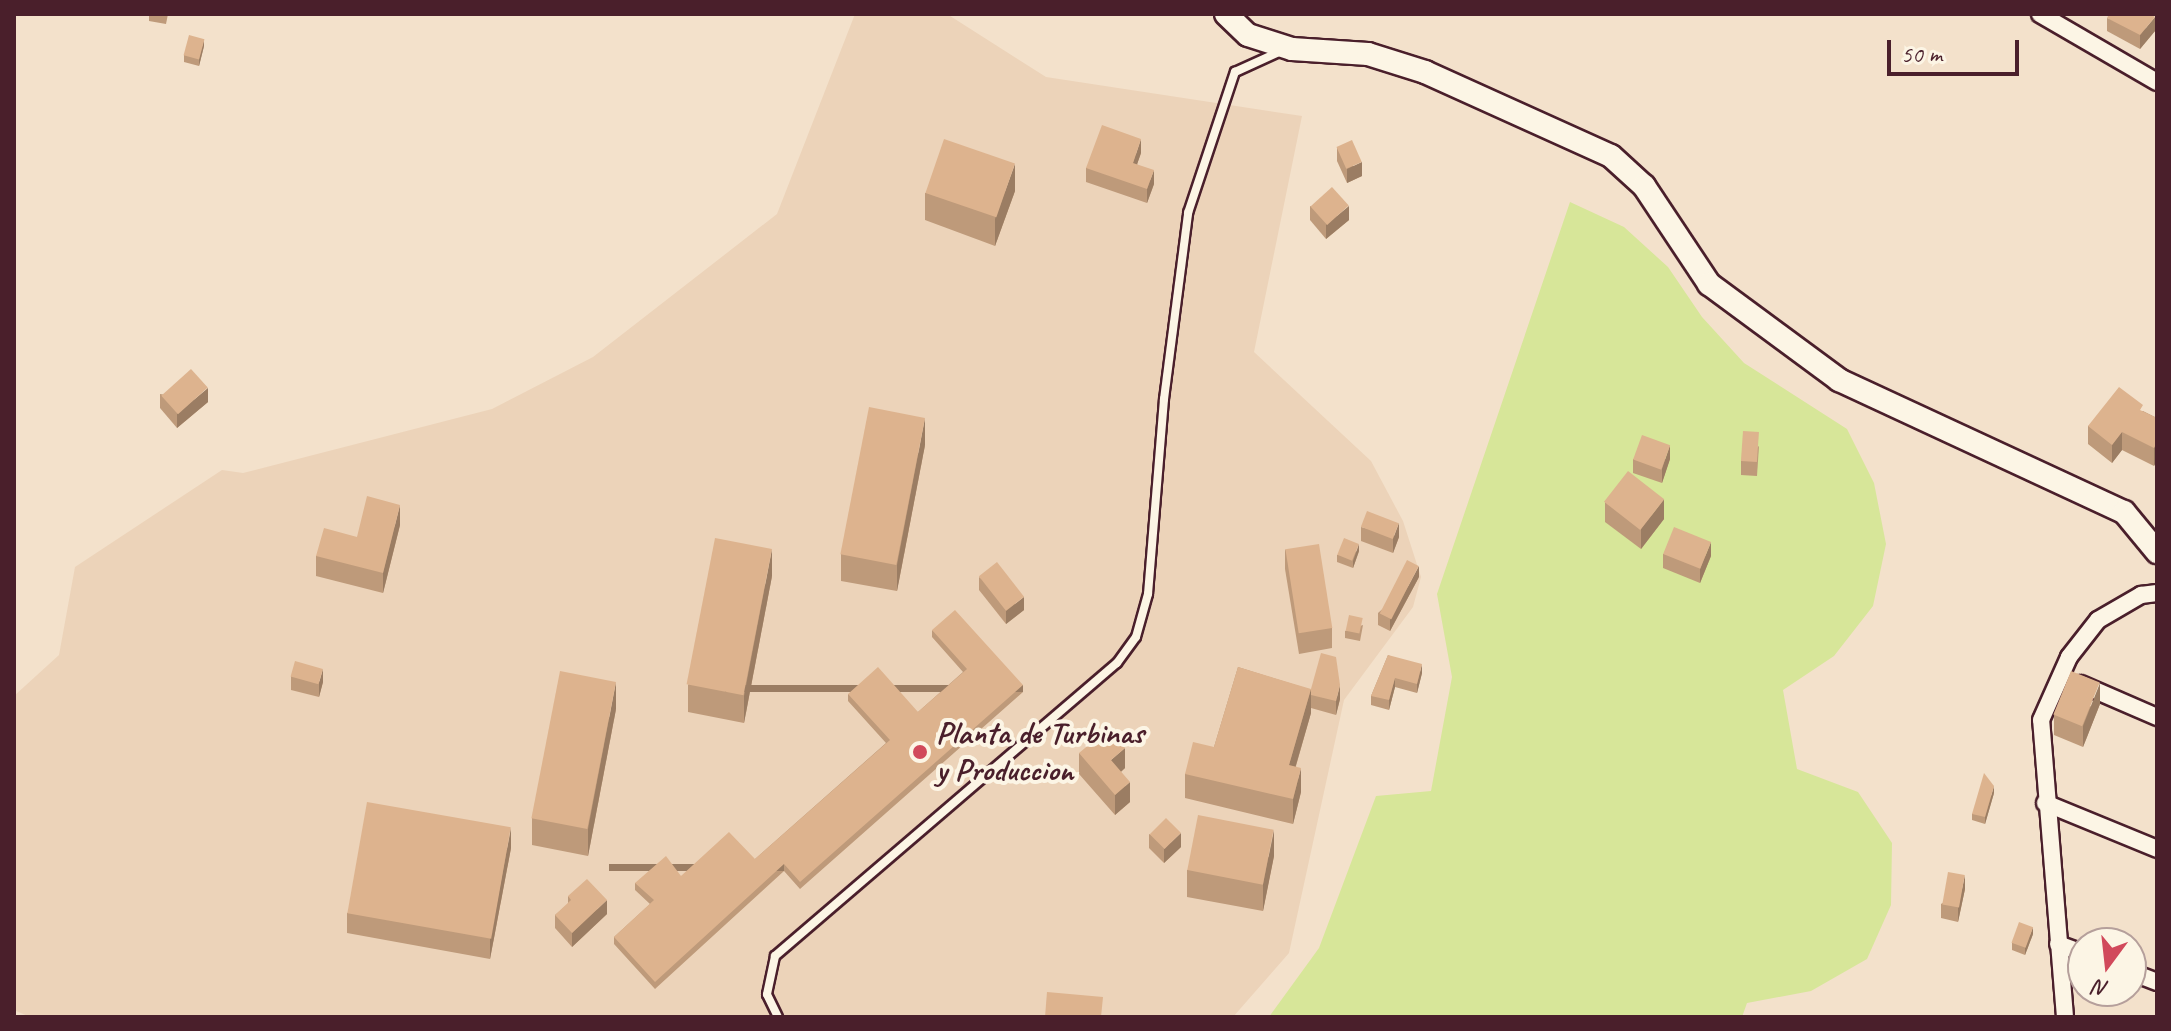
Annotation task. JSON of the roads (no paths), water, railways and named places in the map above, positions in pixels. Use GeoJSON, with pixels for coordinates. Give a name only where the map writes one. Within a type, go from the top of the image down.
{"type":"FeatureCollection","features":[{"type":"Feature","properties":{"kind":"street"},"geometry":{"type":"LineString","coordinates":[[1226,14],[1248,35],[1292,49],[1368,54],[1425,72],[1611,156],[1644,186],[1709,284],[1839,380],[2124,512],[2157,552]]}},
{"type":"Feature","properties":{"kind":"street"},"geometry":{"type":"LineString","coordinates":[[2040,14],[2157,82]]}},
{"type":"Feature","properties":{"kind":"street"},"geometry":{"type":"LineString","coordinates":[[2065,1017],[2045,803],[2041,720],[2061,675],[2098,620],[2141,595],[2157,593]]}},
{"type":"Feature","properties":{"kind":"street"},"geometry":{"type":"LineString","coordinates":[[2061,675],[2157,717]]}},
{"type":"Feature","properties":{"kind":"street"},"geometry":{"type":"LineString","coordinates":[[2045,803],[2157,849]]}},
{"type":"Feature","properties":{"kind":"street"},"geometry":{"type":"LineString","coordinates":[[2058,944],[2067,947]]}},
{"type":"Feature","properties":{"kind":"lane"},"geometry":{"type":"LineString","coordinates":[[778,1017],[767,994],[775,956],[1117,663],[1136,637],[1149,582],[1164,399],[1188,213],[1235,72],[1256,58],[1292,49]]}},
{"type":"Feature","properties":{"kind":"place","name":"Planta de Turbinas y Produccion"},"geometry":{"type":"Point","coordinates":[920,752]}}]}
